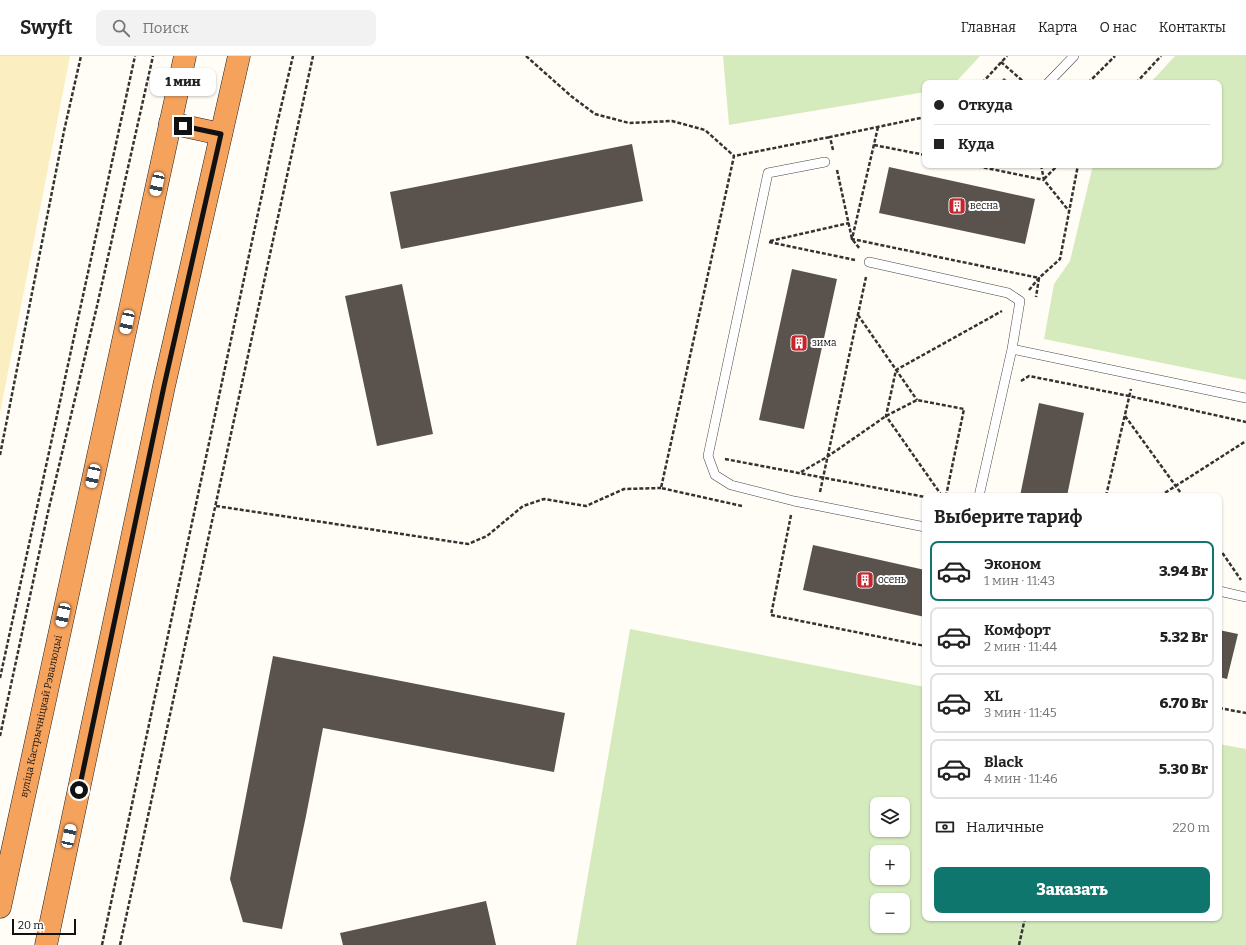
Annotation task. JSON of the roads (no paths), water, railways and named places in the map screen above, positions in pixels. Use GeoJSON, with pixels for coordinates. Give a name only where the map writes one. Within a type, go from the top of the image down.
{"type":"FeatureCollection","features":[{"type":"Feature","properties":{"kind":"highway","name":"вуліца Кастрычніцкай Рэвалюцыі"},"geometry":{"type":"LineString","coordinates":[[0,907],[185,56]]}},
{"type":"Feature","properties":{"kind":"highway"},"geometry":{"type":"LineString","coordinates":[[46,945],[162,394],[238,56]]}},
{"type":"Feature","properties":{"kind":"highway"},"geometry":{"type":"LineString","coordinates":[[170,123],[221,134]]}},
{"type":"Feature","properties":{"kind":"lane"},"geometry":{"type":"LineString","coordinates":[[1051,80],[1074,56]]}},
{"type":"Feature","properties":{"kind":"lane"},"geometry":{"type":"LineString","coordinates":[[825,162],[768,173],[708,456],[715,475],[731,485],[794,502],[922,526]]}},
{"type":"Feature","properties":{"kind":"lane"},"geometry":{"type":"LineString","coordinates":[[869,262],[1008,293],[1020,302],[1012,349],[980,493]]}},
{"type":"Feature","properties":{"kind":"lane"},"geometry":{"type":"LineString","coordinates":[[1012,349],[1246,398]]}},
{"type":"Feature","properties":{"kind":"lane"},"geometry":{"type":"LineString","coordinates":[[1222,592],[1246,597]]}},
{"type":"Feature","properties":{"kind":"place","name":"весна"},"geometry":{"type":"Point","coordinates":[957,206]}},
{"type":"Feature","properties":{"kind":"place","name":"зима"},"geometry":{"type":"Point","coordinates":[799,343]}},
{"type":"Feature","properties":{"kind":"place","name":"осень"},"geometry":{"type":"Point","coordinates":[865,580]}}]}
